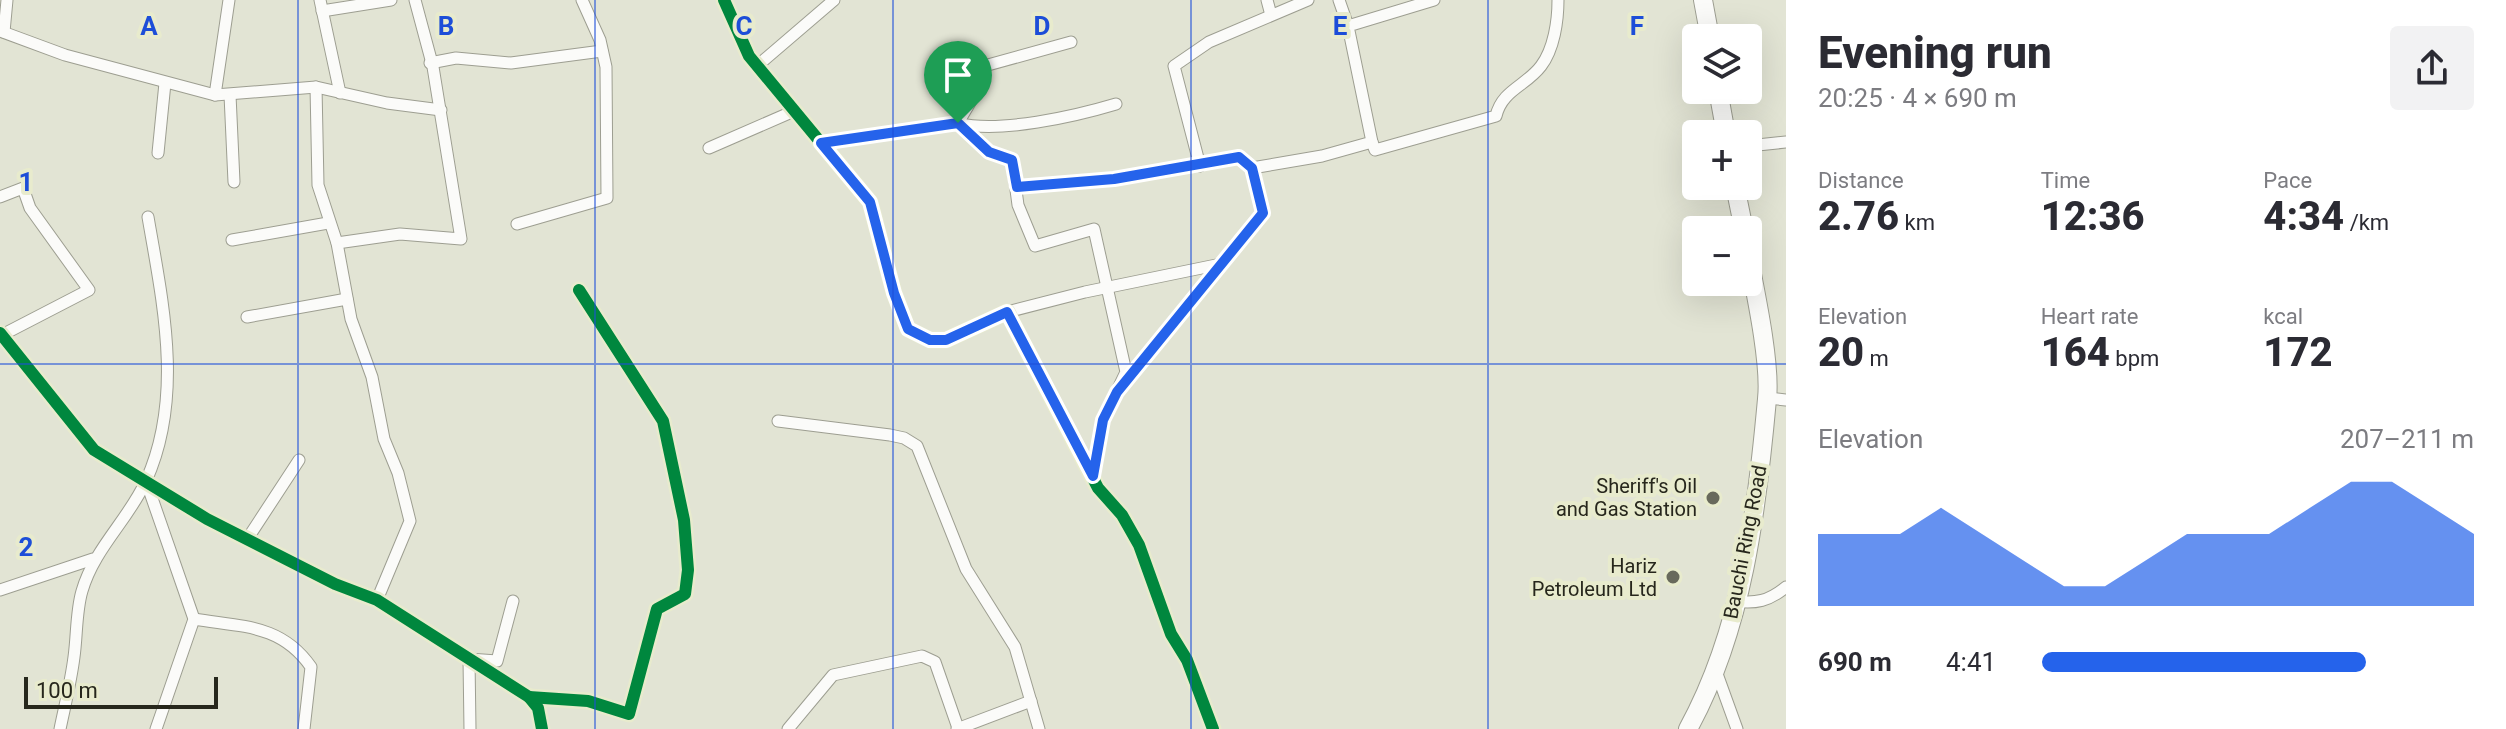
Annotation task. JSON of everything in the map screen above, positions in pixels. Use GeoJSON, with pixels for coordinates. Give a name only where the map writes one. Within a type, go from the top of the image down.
{"type":"FeatureCollection","features":[{"type":"Feature","properties":{"kind":"main road"},"geometry":{"type":"LineString","coordinates":[[1703,0],[1707,24]]}},
{"type":"Feature","properties":{"kind":"main road","name":"Bauchi Ring Road"},"geometry":{"type":"LineString","coordinates":[[1688,729],[1716,670],[1746,563],[1777,399],[1756,296]]}},
{"type":"Feature","properties":{"kind":"street"},"geometry":{"type":"LineString","coordinates":[[7,0],[2,32],[65,55],[165,83],[215,95],[316,87],[441,110]]}},
{"type":"Feature","properties":{"kind":"street"},"geometry":{"type":"LineString","coordinates":[[215,95],[229,0]]}},
{"type":"Feature","properties":{"kind":"street"},"geometry":{"type":"LineString","coordinates":[[340,93],[321,6],[391,0]]}},
{"type":"Feature","properties":{"kind":"street"},"geometry":{"type":"LineString","coordinates":[[337,243],[400,234],[461,239],[441,110],[415,0]]}},
{"type":"Feature","properties":{"kind":"street"},"geometry":{"type":"LineString","coordinates":[[517,224],[607,198],[609,110],[602,51],[582,0]]}},
{"type":"Feature","properties":{"kind":"street"},"geometry":{"type":"LineString","coordinates":[[724,0],[749,56],[870,202],[894,293],[908,329],[930,340],[946,340],[1007,312],[1107,287],[1221,264]]}},
{"type":"Feature","properties":{"kind":"street"},"geometry":{"type":"LineString","coordinates":[[757,66],[834,0]]}},
{"type":"Feature","properties":{"kind":"street"},"geometry":{"type":"LineString","coordinates":[[1267,0],[1271,15]]}},
{"type":"Feature","properties":{"kind":"street"},"geometry":{"type":"LineString","coordinates":[[1200,166],[1174,66],[1209,42],[1308,0]]}},
{"type":"Feature","properties":{"kind":"street"},"geometry":{"type":"LineString","coordinates":[[1339,0],[1348,26],[1375,150],[1496,116],[1499,101],[1541,66],[1554,36],[1558,0]]}},
{"type":"Feature","properties":{"kind":"street"},"geometry":{"type":"LineString","coordinates":[[1348,26],[1410,4],[1434,0]]}},
{"type":"Feature","properties":{"kind":"street"},"geometry":{"type":"LineString","coordinates":[[958,123],[971,101],[977,68],[1071,42]]}},
{"type":"Feature","properties":{"kind":"street"},"geometry":{"type":"LineString","coordinates":[[430,63],[456,58],[511,63],[602,51]]}},
{"type":"Feature","properties":{"kind":"street"},"geometry":{"type":"LineString","coordinates":[[158,153],[165,83]]}},
{"type":"Feature","properties":{"kind":"street"},"geometry":{"type":"LineString","coordinates":[[316,87],[318,185],[337,243],[347,299],[372,377],[384,439],[398,473],[410,521],[377,600]]}},
{"type":"Feature","properties":{"kind":"street"},"geometry":{"type":"LineString","coordinates":[[230,95],[234,182]]}},
{"type":"Feature","properties":{"kind":"street"},"geometry":{"type":"LineString","coordinates":[[821,143],[958,123],[983,128],[1084,113],[1116,104]]}},
{"type":"Feature","properties":{"kind":"street"},"geometry":{"type":"LineString","coordinates":[[709,148],[794,111]]}},
{"type":"Feature","properties":{"kind":"street"},"geometry":{"type":"LineString","coordinates":[[958,123],[989,152],[1012,160],[1018,205],[1035,246],[1094,229],[1126,372],[1103,420],[1093,476]]}},
{"type":"Feature","properties":{"kind":"street"},"geometry":{"type":"LineString","coordinates":[[1252,168],[1322,156],[1372,142]]}},
{"type":"Feature","properties":{"kind":"street"},"geometry":{"type":"LineString","coordinates":[[1762,145],[1786,142]]}},
{"type":"Feature","properties":{"kind":"street"},"geometry":{"type":"LineString","coordinates":[[1017,187],[1114,179],[1239,157],[1252,168],[1263,213],[1117,392]]}},
{"type":"Feature","properties":{"kind":"street"},"geometry":{"type":"LineString","coordinates":[[0,197],[23,188],[30,208],[89,290],[1,334],[94,450],[207,519],[335,584],[377,600],[529,697],[538,708],[542,729]]}},
{"type":"Feature","properties":{"kind":"street"},"geometry":{"type":"LineString","coordinates":[[60,729],[74,661],[81,593],[93,559],[110,539],[146,480],[164,421],[167,329],[148,217]]}},
{"type":"Feature","properties":{"kind":"street"},"geometry":{"type":"LineString","coordinates":[[232,240],[328,223]]}},
{"type":"Feature","properties":{"kind":"street"},"geometry":{"type":"LineString","coordinates":[[529,697],[588,701],[629,714],[657,609],[685,594],[684,520],[663,421],[579,290]]}},
{"type":"Feature","properties":{"kind":"street"},"geometry":{"type":"LineString","coordinates":[[247,317],[347,299]]}},
{"type":"Feature","properties":{"kind":"street"},"geometry":{"type":"LineString","coordinates":[[1007,312],[1093,476],[1139,545],[1171,634],[1187,660],[1213,729]]}},
{"type":"Feature","properties":{"kind":"street"},"geometry":{"type":"LineString","coordinates":[[778,421],[890,435],[904,438],[917,446],[966,569],[1015,647],[1039,729]]}},
{"type":"Feature","properties":{"kind":"street"},"geometry":{"type":"LineString","coordinates":[[248,538],[299,460]]}},
{"type":"Feature","properties":{"kind":"street"},"geometry":{"type":"LineString","coordinates":[[146,480],[194,619],[156,729]]}},
{"type":"Feature","properties":{"kind":"street"},"geometry":{"type":"LineString","coordinates":[[0,590],[93,559]]}},
{"type":"Feature","properties":{"kind":"street"},"geometry":{"type":"LineString","coordinates":[[1734,601],[1754,603],[1772,599],[1786,587]]}},
{"type":"Feature","properties":{"kind":"street"},"geometry":{"type":"LineString","coordinates":[[469,659],[497,661],[513,601]]}},
{"type":"Feature","properties":{"kind":"street"},"geometry":{"type":"LineString","coordinates":[[194,619],[267,631],[298,649],[311,667],[304,729]]}},
{"type":"Feature","properties":{"kind":"street"},"geometry":{"type":"LineString","coordinates":[[788,729],[833,675],[922,656],[935,662],[958,728],[1031,701]]}},
{"type":"Feature","properties":{"kind":"street"},"geometry":{"type":"LineString","coordinates":[[469,659],[470,729]]}},
{"type":"Feature","properties":{"kind":"street"},"geometry":{"type":"LineString","coordinates":[[1716,670],[1737,729]]}},
{"type":"Feature","properties":{"kind":"cycle path"},"geometry":{"type":"LineString","coordinates":[[724,0],[749,56],[870,202],[894,293],[908,329],[930,340],[946,340],[1007,312],[1098,488],[1122,515],[1139,545],[1171,634],[1187,660],[1213,729]]}},
{"type":"Feature","properties":{"kind":"cycle path"},"geometry":{"type":"LineString","coordinates":[[529,697],[588,701],[629,714],[657,609],[685,594],[688,570],[684,520],[663,421],[579,290]]}},
{"type":"Feature","properties":{"kind":"cycle path"},"geometry":{"type":"LineString","coordinates":[[0,333],[94,450],[207,519],[335,584],[377,600],[529,697],[538,708],[542,729]]}},
{"type":"Feature","properties":{"kind":"place","name":"Sheriff's Oil and Gas Station"},"geometry":{"type":"Point","coordinates":[1713,498]}},
{"type":"Feature","properties":{"kind":"place","name":"Hariz Petroleum Ltd"},"geometry":{"type":"Point","coordinates":[1673,577]}},
{"type":"Feature","properties":{"kind":"route"},"geometry":{"type":"LineString","coordinates":[[958,123],[989,152],[1012,160],[1017,187],[1114,179],[1239,157],[1252,168],[1263,213],[1117,392],[1103,420],[1093,476],[1046,380],[1007,312],[946,340],[930,340],[908,329],[894,293],[870,202],[821,143],[958,123]]}}]}
